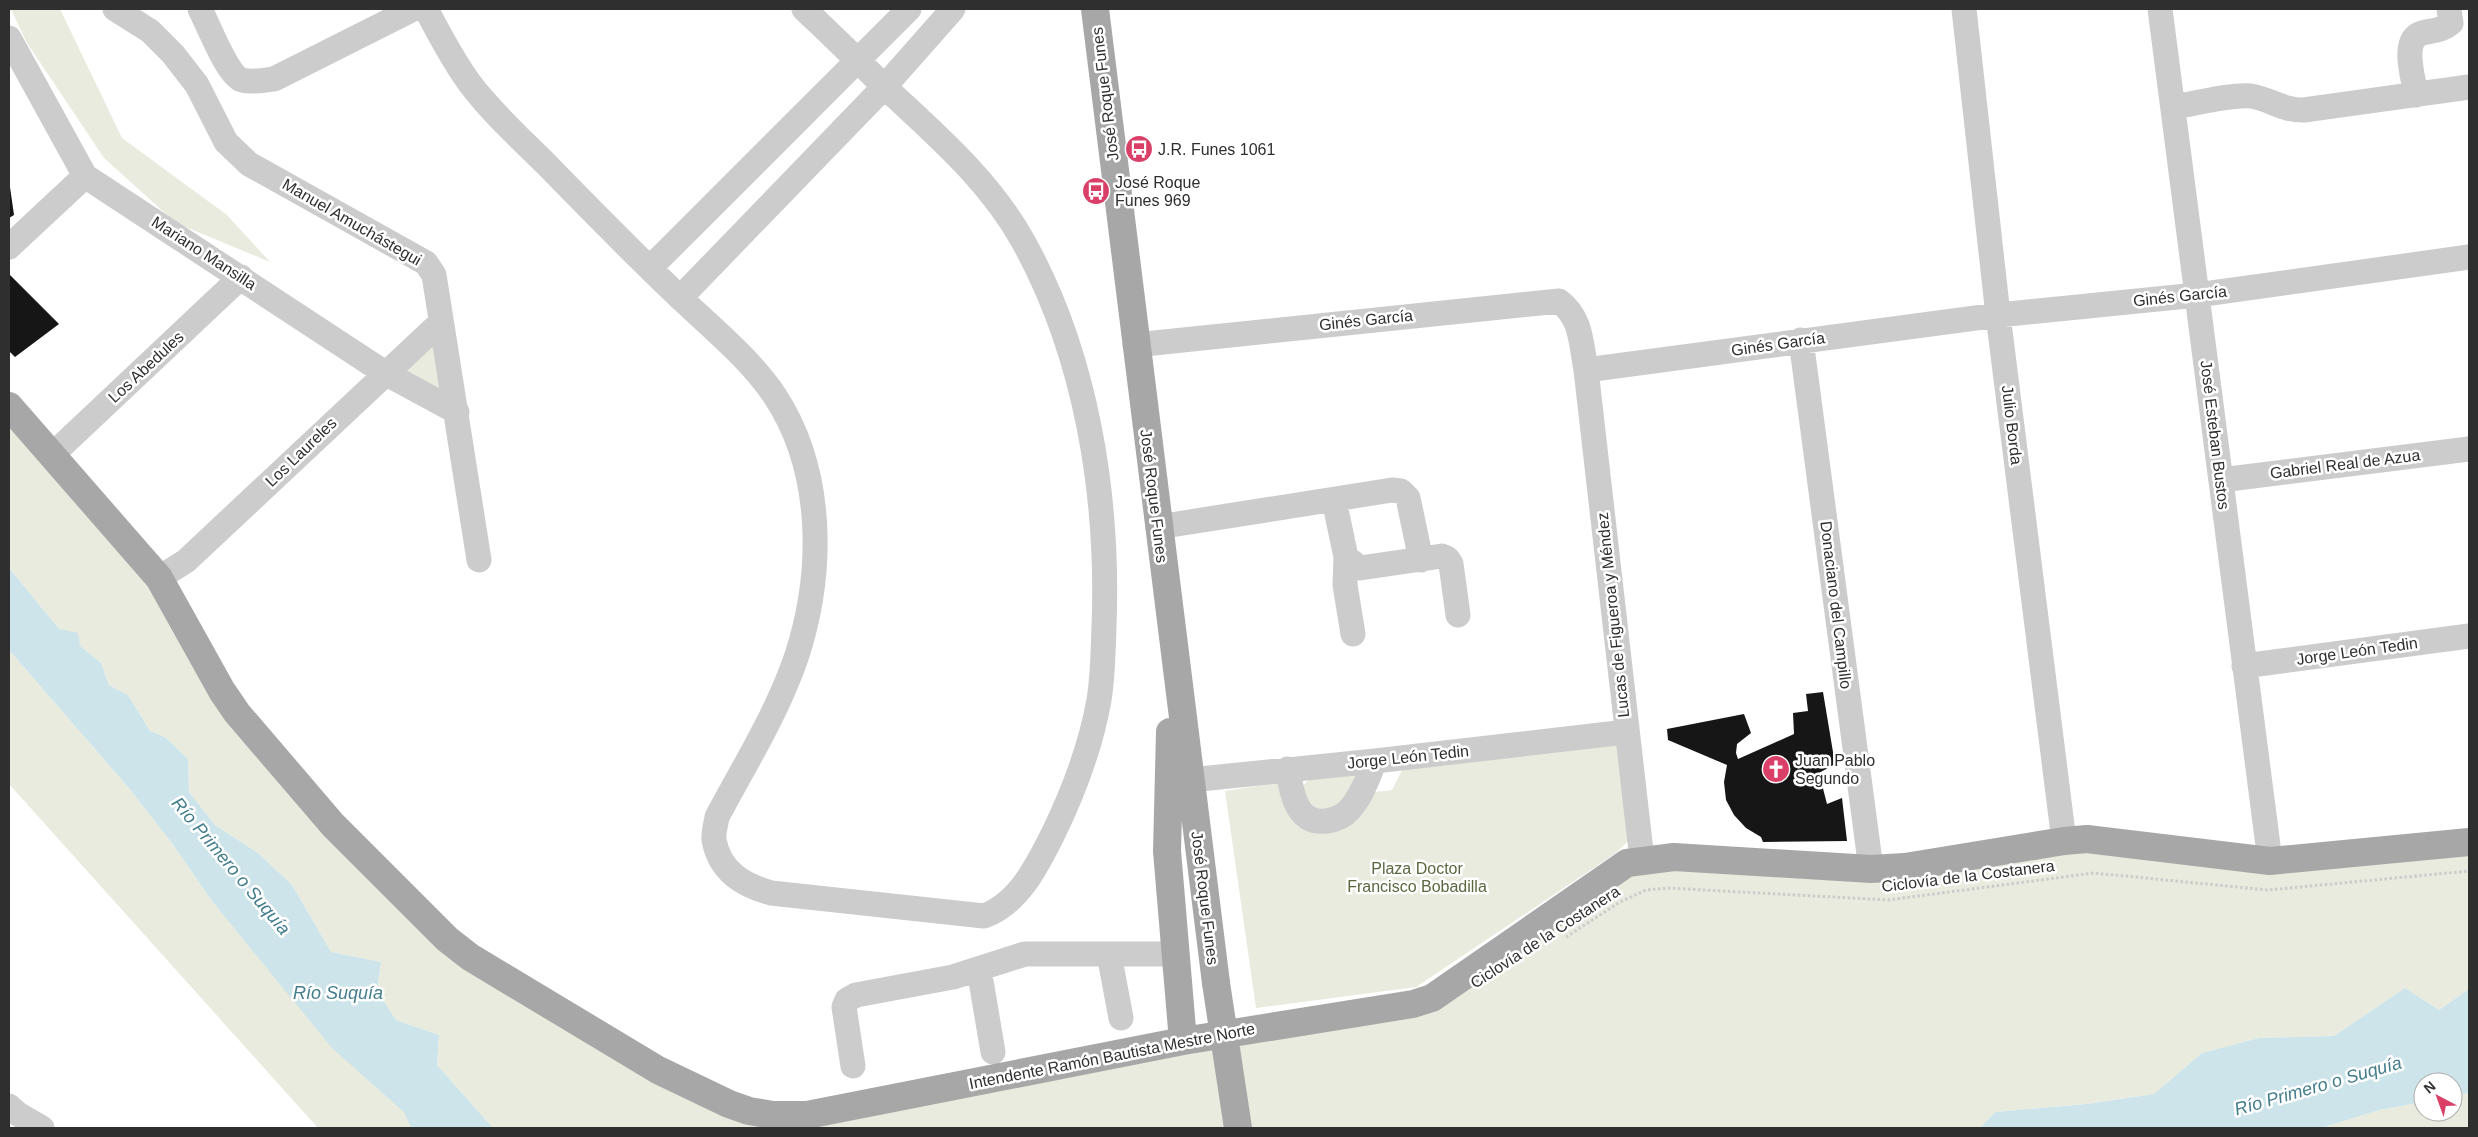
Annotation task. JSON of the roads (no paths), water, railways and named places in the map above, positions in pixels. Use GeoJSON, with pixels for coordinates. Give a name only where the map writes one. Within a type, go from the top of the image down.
{"type":"FeatureCollection","features":[{"type":"Feature","properties":{"kind":"main road","name":"José Roque Funes"},"geometry":{"type":"LineString","coordinates":[[1095,9],[1135,345],[1216,984],[1238,1128]]}},
{"type":"Feature","properties":{"kind":"main road","name":"Intendente Ramón Bautista Mestre Norte"},"geometry":{"type":"LineString","coordinates":[[9,406],[159,578],[222,691],[237,713],[333,825],[447,939],[470,957],[658,1070],[729,1104],[749,1111],[773,1115],[807,1115],[1183,1041],[1396,1007],[1432,998],[1627,863],[1642,860],[1674,857],[1871,869],[1905,867],[2064,841],[2087,839],[2270,861],[2469,842]]}},
{"type":"Feature","properties":{"kind":"main road"},"geometry":{"type":"LineString","coordinates":[[1173,638],[1167,851],[1183,1041]]}},
{"type":"Feature","properties":{"kind":"street","name":"Manuel Amuchástegui"},"geometry":{"type":"LineString","coordinates":[[115,9],[150,31],[173,54],[197,85],[226,142],[249,164],[426,263],[434,275],[479,560]]}},
{"type":"Feature","properties":{"kind":"street"},"geometry":{"type":"LineString","coordinates":[[200,9],[229,68],[240,80],[256,82],[274,79],[413,9]]}},
{"type":"Feature","properties":{"kind":"street"},"geometry":{"type":"LineString","coordinates":[[426,9],[454,61],[472,86],[497,114],[650,268],[758,373],[775,396],[800,445],[808,474],[814,514],[816,560],[809,607],[798,653],[785,687],[717,817],[713,839],[728,869],[739,882],[771,893],[984,916],[999,910],[1014,898],[1044,850],[1065,810],[1099,702],[1105,598],[1104,551],[1099,498],[1089,431],[1070,354],[1056,311],[1022,240],[1000,206],[973,172],[804,9]]}},
{"type":"Feature","properties":{"kind":"street"},"geometry":{"type":"LineString","coordinates":[[650,268],[909,9]]}},
{"type":"Feature","properties":{"kind":"street"},"geometry":{"type":"LineString","coordinates":[[680,298],[884,86],[953,9]]}},
{"type":"Feature","properties":{"kind":"street","name":"Julio Borda"},"geometry":{"type":"LineString","coordinates":[[1964,9],[1998,315],[2064,841]]}},
{"type":"Feature","properties":{"kind":"street","name":"José Esteban Bustos"},"geometry":{"type":"LineString","coordinates":[[2160,9],[2270,861]]}},
{"type":"Feature","properties":{"kind":"street"},"geometry":{"type":"LineString","coordinates":[[2416,95],[2410,50],[2412,40],[2420,34],[2445,29],[2451,23],[2456,11]]}},
{"type":"Feature","properties":{"kind":"street","name":"Mariano Mansilla"},"geometry":{"type":"LineString","coordinates":[[11,48],[85,176],[385,372],[456,412]]}},
{"type":"Feature","properties":{"kind":"street"},"geometry":{"type":"LineString","coordinates":[[2173,107],[2242,96],[2265,100],[2290,110],[2304,110],[2469,87]]}},
{"type":"Feature","properties":{"kind":"street"},"geometry":{"type":"LineString","coordinates":[[9,247],[85,176]]}},
{"type":"Feature","properties":{"kind":"street","name":"Ginés García"},"geometry":{"type":"LineString","coordinates":[[1135,345],[1560,301],[1574,315],[1579,327],[1586,370],[1998,315],[2197,295],[2469,257]]}},
{"type":"Feature","properties":{"kind":"street","name":"Los Abedules"},"geometry":{"type":"LineString","coordinates":[[51,456],[241,277]]}},
{"type":"Feature","properties":{"kind":"street","name":"Los Laureles"},"geometry":{"type":"LineString","coordinates":[[159,578],[186,562],[385,372],[441,322]]}},
{"type":"Feature","properties":{"kind":"street","name":"Donaciano del Campillo"},"geometry":{"type":"LineString","coordinates":[[1801,340],[1871,869]]}},
{"type":"Feature","properties":{"kind":"street","name":"Lucas de Figueroa y Méndez"},"geometry":{"type":"LineString","coordinates":[[1586,370],[1642,860]]}},
{"type":"Feature","properties":{"kind":"street","name":"Gabriel Real de Azua"},"geometry":{"type":"LineString","coordinates":[[2221,480],[2469,449]]}},
{"type":"Feature","properties":{"kind":"street"},"geometry":{"type":"LineString","coordinates":[[1158,527],[1392,490],[1401,492],[1408,498],[1422,560]]}},
{"type":"Feature","properties":{"kind":"street"},"geometry":{"type":"LineString","coordinates":[[1334,500],[1346,557],[1344,585],[1353,634]]}},
{"type":"Feature","properties":{"kind":"street"},"geometry":{"type":"LineString","coordinates":[[1346,557],[1360,568],[1442,556],[1447,558],[1451,564],[1458,616]]}},
{"type":"Feature","properties":{"kind":"street","name":"Jorge León Tedin"},"geometry":{"type":"LineString","coordinates":[[2244,666],[2469,636]]}},
{"type":"Feature","properties":{"kind":"street","name":"Jorge León Tedin"},"geometry":{"type":"LineString","coordinates":[[1190,780],[1375,762],[1626,732]]}},
{"type":"Feature","properties":{"kind":"street"},"geometry":{"type":"LineString","coordinates":[[1288,769],[1296,804],[1310,820],[1320,822],[1340,817],[1350,810],[1361,793],[1375,762]]}},
{"type":"Feature","properties":{"kind":"street"},"geometry":{"type":"LineString","coordinates":[[853,1066],[844,1007],[847,1000],[856,995],[953,977],[1025,954],[1176,954]]}},
{"type":"Feature","properties":{"kind":"street"},"geometry":{"type":"LineString","coordinates":[[1109,954],[1121,1018]]}},
{"type":"Feature","properties":{"kind":"street"},"geometry":{"type":"LineString","coordinates":[[979,969],[993,1052]]}},
{"type":"Feature","properties":{"kind":"street"},"geometry":{"type":"LineString","coordinates":[[9,1106],[18,1114],[42,1128]]}},
{"type":"Feature","properties":{"kind":"water","name":"Río Suquía"},"geometry":{"type":"Polygon","coordinates":[[[9,568],[59,629],[78,633],[80,646],[101,663],[109,685],[128,695],[150,731],[165,737],[188,759],[189,792],[215,825],[258,853],[292,885],[331,952],[381,962],[377,991],[396,1020],[439,1035],[437,1065],[493,1128],[411,1128],[404,1112],[332,1048],[212,901],[172,843],[128,787],[9,650],[9,568]]]}},
{"type":"Feature","properties":{"kind":"water","name":"Río Primero o Suquía"},"geometry":{"type":"Polygon","coordinates":[[[2405,988],[2439,1010],[2469,989],[2469,1093],[2463,1094],[2463,1072],[2413,1072],[2413,1104],[2379,1110],[2321,1128],[1980,1128],[1995,1112],[2087,1104],[2154,1094],[2202,1053],[2259,1038],[2334,1036],[2405,988]]]}},
{"type":"Feature","properties":{"kind":"place","name":"J.R. Funes 1061"},"geometry":{"type":"Point","coordinates":[1139,149]}},
{"type":"Feature","properties":{"kind":"place","name":"José Roque Funes 969"},"geometry":{"type":"Point","coordinates":[1096,191]}},
{"type":"Feature","properties":{"kind":"place","name":"Juan Pablo Segundo"},"geometry":{"type":"Point","coordinates":[1776,769]}},
{"type":"Feature","properties":{"kind":"park label","name":"Plaza Doctor Francisco Bobadilla"},"geometry":{"type":"Point","coordinates":[1417,877]}}]}
